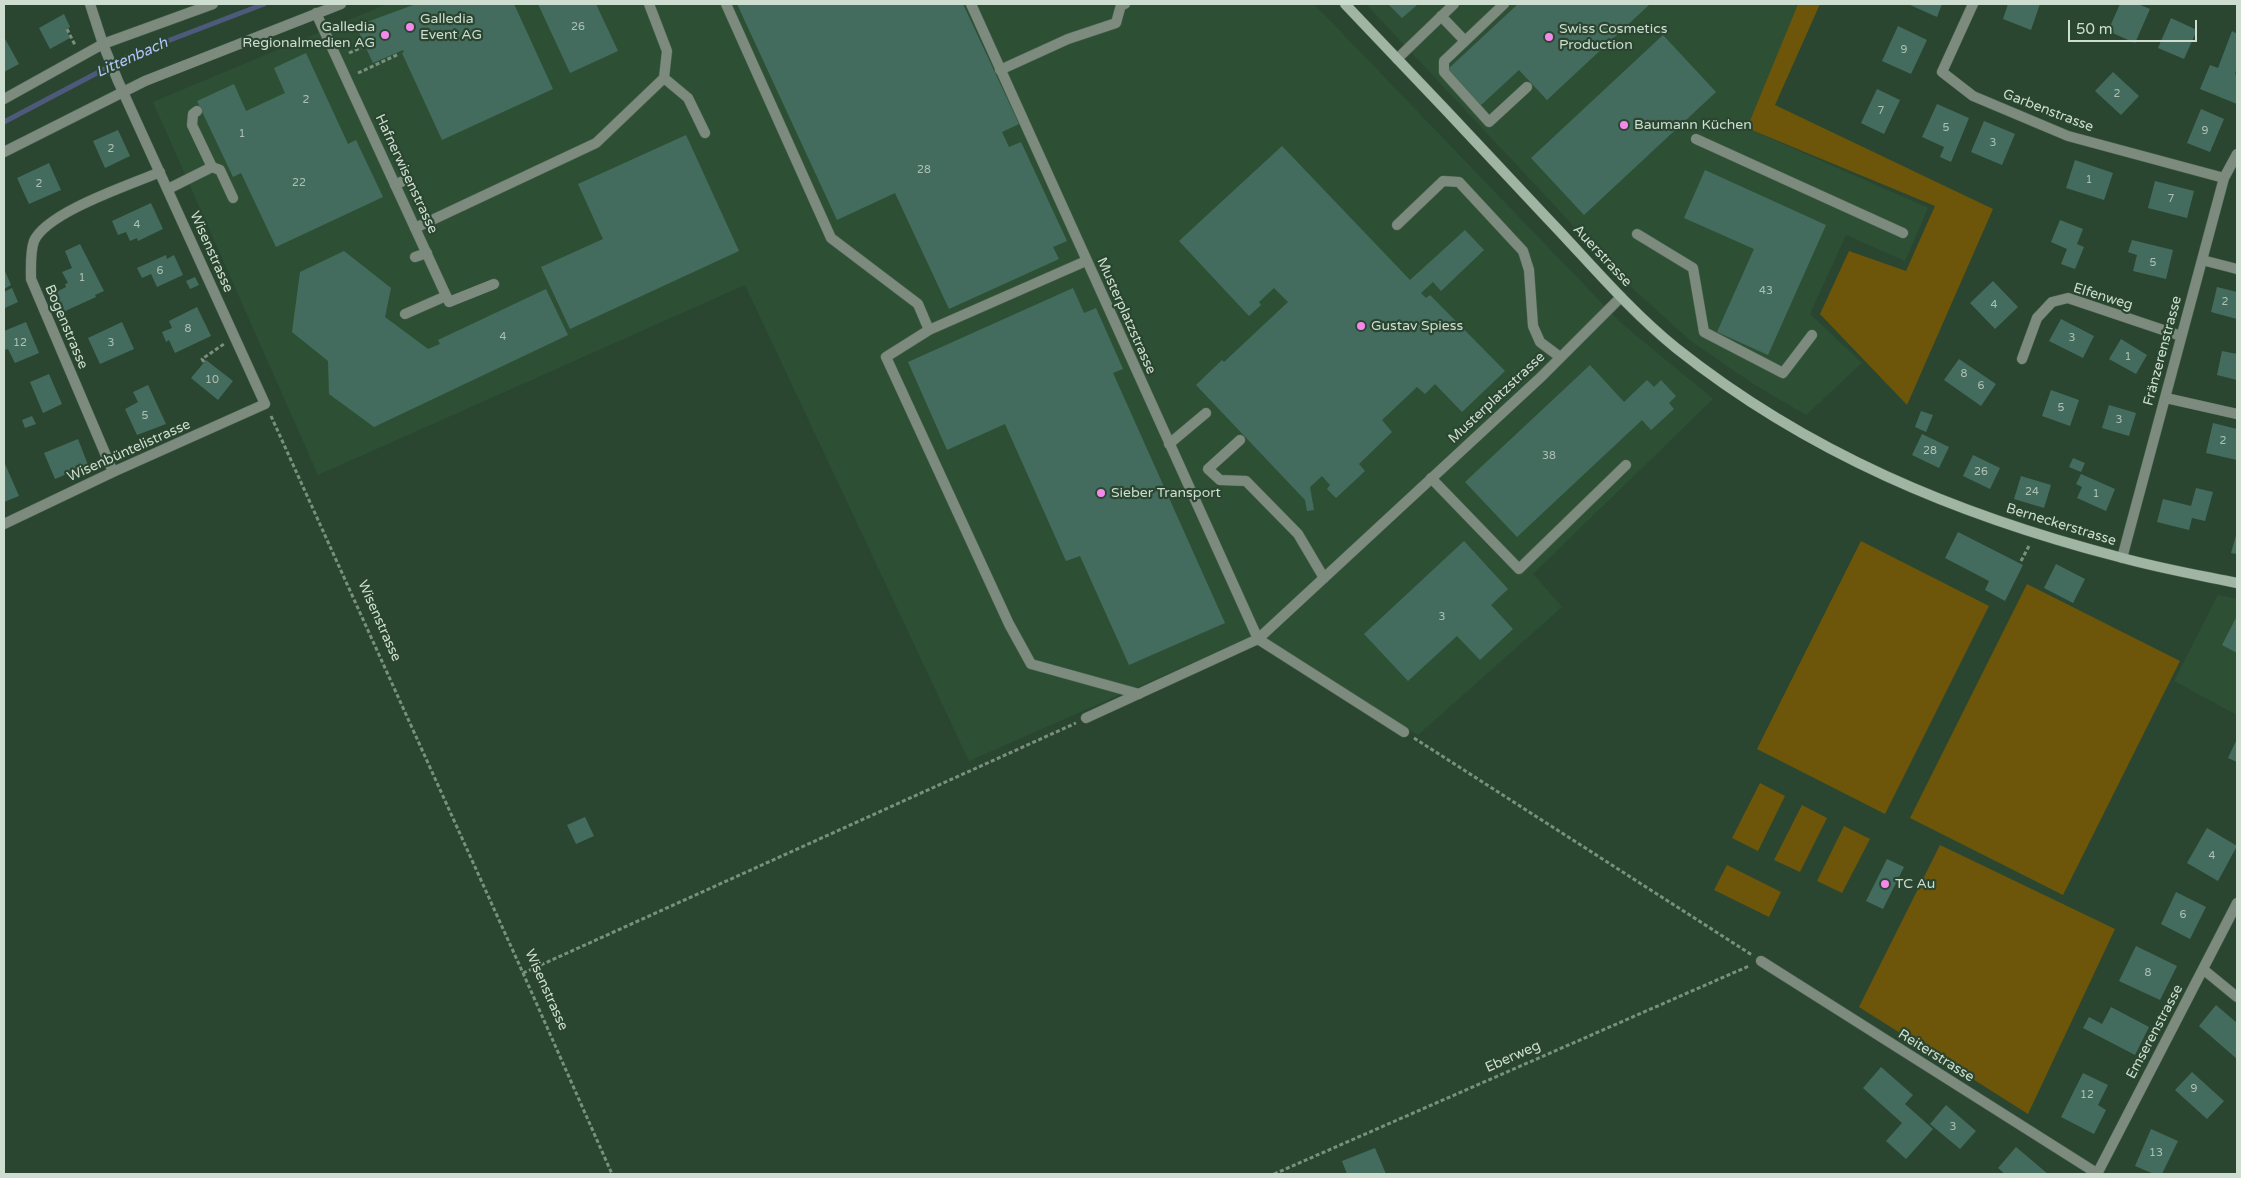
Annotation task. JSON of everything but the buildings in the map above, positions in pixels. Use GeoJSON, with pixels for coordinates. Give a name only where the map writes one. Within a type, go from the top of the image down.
{"type":"FeatureCollection","features":[{"type":"Feature","properties":{"kind":"main road","name":"Auerstrasse"},"geometry":{"type":"LineString","coordinates":[[1345,4],[1621,297],[1674,346],[1720,382],[1801,434],[1883,475]]}},
{"type":"Feature","properties":{"kind":"main road","name":"Berneckerstrasse"},"geometry":{"type":"LineString","coordinates":[[1883,475],[1955,506],[2029,530],[2122,558],[2237,583]]}},
{"type":"Feature","properties":{"kind":"street","name":"Wisenstrasse"},"geometry":{"type":"LineString","coordinates":[[90,4],[103,44],[118,80],[266,404]]}},
{"type":"Feature","properties":{"kind":"street"},"geometry":{"type":"LineString","coordinates":[[4,99],[103,44],[212,4]]}},
{"type":"Feature","properties":{"kind":"street"},"geometry":{"type":"LineString","coordinates":[[4,152],[124,91],[341,4]]}},
{"type":"Feature","properties":{"kind":"street"},"geometry":{"type":"LineString","coordinates":[[415,228],[596,143],[664,78],[667,51],[650,4]]}},
{"type":"Feature","properties":{"kind":"street"},"geometry":{"type":"LineString","coordinates":[[726,4],[831,238],[918,304],[929,330]]}},
{"type":"Feature","properties":{"kind":"street","name":"Musterplatzstrasse"},"geometry":{"type":"LineString","coordinates":[[971,4],[1258,640],[1432,478],[1621,297]]}},
{"type":"Feature","properties":{"kind":"street"},"geometry":{"type":"LineString","coordinates":[[1000,70],[1068,39],[1116,23],[1121,5],[1126,4]]}},
{"type":"Feature","properties":{"kind":"street"},"geometry":{"type":"LineString","coordinates":[[1397,59],[1454,4]]}},
{"type":"Feature","properties":{"kind":"street"},"geometry":{"type":"LineString","coordinates":[[1504,4],[1444,61],[1444,72],[1489,122],[1527,87]]}},
{"type":"Feature","properties":{"kind":"street","name":"Garbenstrasse"},"geometry":{"type":"LineString","coordinates":[[1973,4],[1942,72],[1973,96],[2068,136],[2224,178]]}},
{"type":"Feature","properties":{"kind":"street","name":"Hafnerwisenstrasse"},"geometry":{"type":"LineString","coordinates":[[316,13],[346,78],[399,183],[398,200],[415,228],[446,296]]}},
{"type":"Feature","properties":{"kind":"street"},"geometry":{"type":"LineString","coordinates":[[1441,16],[1465,41]]}},
{"type":"Feature","properties":{"kind":"street"},"geometry":{"type":"LineString","coordinates":[[664,78],[688,98],[706,133]]}},
{"type":"Feature","properties":{"kind":"street"},"geometry":{"type":"LineString","coordinates":[[197,111],[193,114],[192,125],[212,167],[220,170],[233,198]]}},
{"type":"Feature","properties":{"kind":"street"},"geometry":{"type":"LineString","coordinates":[[1696,140],[1903,233]]}},
{"type":"Feature","properties":{"kind":"street","name":"Fränzerenstrasse"},"geometry":{"type":"LineString","coordinates":[[2122,558],[2224,178],[2237,154]]}},
{"type":"Feature","properties":{"kind":"street"},"geometry":{"type":"LineString","coordinates":[[168,189],[212,167]]}},
{"type":"Feature","properties":{"kind":"street","name":"Bogenstrasse"},"geometry":{"type":"LineString","coordinates":[[113,472],[31,279],[34,241],[53,220],[69,211],[160,172]]}},
{"type":"Feature","properties":{"kind":"street"},"geometry":{"type":"LineString","coordinates":[[1397,224],[1443,181],[1459,182],[1523,251],[1529,270],[1533,326],[1540,342],[1560,357]]}},
{"type":"Feature","properties":{"kind":"street"},"geometry":{"type":"LineString","coordinates":[[1637,234],[1693,268],[1704,332],[1783,373],[1812,335]]}},
{"type":"Feature","properties":{"kind":"street"},"geometry":{"type":"LineString","coordinates":[[414,257],[427,253]]}},
{"type":"Feature","properties":{"kind":"street"},"geometry":{"type":"LineString","coordinates":[[2202,260],[2237,269]]}},
{"type":"Feature","properties":{"kind":"street"},"geometry":{"type":"LineString","coordinates":[[1086,261],[929,330],[886,358],[1009,624],[1032,664],[1139,694]]}},
{"type":"Feature","properties":{"kind":"street"},"geometry":{"type":"LineString","coordinates":[[405,314],[446,296],[449,302],[494,284]]}},
{"type":"Feature","properties":{"kind":"street","name":"Elfenweg"},"geometry":{"type":"LineString","coordinates":[[2022,359],[2037,318],[2052,302],[2068,298],[2181,336]]}},
{"type":"Feature","properties":{"kind":"street"},"geometry":{"type":"LineString","coordinates":[[2166,398],[2237,414]]}},
{"type":"Feature","properties":{"kind":"street","name":"Wisenbüntelistrasse"},"geometry":{"type":"LineString","coordinates":[[4,524],[113,472],[266,404]]}},
{"type":"Feature","properties":{"kind":"street"},"geometry":{"type":"LineString","coordinates":[[1168,444],[1206,413]]}},
{"type":"Feature","properties":{"kind":"street"},"geometry":{"type":"LineString","coordinates":[[1240,440],[1208,469],[1220,480],[1246,481],[1298,534],[1324,578]]}},
{"type":"Feature","properties":{"kind":"street"},"geometry":{"type":"LineString","coordinates":[[1432,478],[1519,570],[1626,464]]}},
{"type":"Feature","properties":{"kind":"street"},"geometry":{"type":"LineString","coordinates":[[1086,718],[1258,640],[1404,732]]}},
{"type":"Feature","properties":{"kind":"street","name":"Emserenstrasse"},"geometry":{"type":"LineString","coordinates":[[2098,1174],[2237,903]]}},
{"type":"Feature","properties":{"kind":"street","name":"Reiterstrasse"},"geometry":{"type":"LineString","coordinates":[[1760,961],[2098,1174]]}},
{"type":"Feature","properties":{"kind":"street"},"geometry":{"type":"LineString","coordinates":[[2204,970],[2237,997]]}},
{"type":"Feature","properties":{"kind":"path"},"geometry":{"type":"LineString","coordinates":[[67,29],[69,34]]}},
{"type":"Feature","properties":{"kind":"path"},"geometry":{"type":"LineString","coordinates":[[337,59],[365,46]]}},
{"type":"Feature","properties":{"kind":"path"},"geometry":{"type":"LineString","coordinates":[[346,78],[399,54]]}},
{"type":"Feature","properties":{"kind":"path"},"geometry":{"type":"LineString","coordinates":[[204,362],[202,359],[234,336]]}},
{"type":"Feature","properties":{"kind":"path","name":"Wisenstrasse"},"geometry":{"type":"LineString","coordinates":[[266,404],[612,1174]]}},
{"type":"Feature","properties":{"kind":"path"},"geometry":{"type":"LineString","coordinates":[[2021,561],[2031,544]]}},
{"type":"Feature","properties":{"kind":"path"},"geometry":{"type":"LineString","coordinates":[[523,973],[1086,718]]}},
{"type":"Feature","properties":{"kind":"path"},"geometry":{"type":"LineString","coordinates":[[1404,732],[1760,961]]}},
{"type":"Feature","properties":{"kind":"path","name":"Eberweg"},"geometry":{"type":"LineString","coordinates":[[1274,1174],[1760,961]]}},
{"type":"Feature","properties":{"kind":"shaded area"},"geometry":{"type":"Polygon","coordinates":[[[387,4],[1314,4],[1621,323],[1713,399],[1533,574],[1562,607],[1418,735],[1258,634],[969,761],[745,285],[318,475],[153,102],[387,4]]]}},
{"type":"Feature","properties":{"kind":"shaded area"},"geometry":{"type":"Polygon","coordinates":[[[1366,4],[1798,4],[1747,128],[1928,208],[1905,261],[1846,235],[1810,314],[1862,363],[1806,415],[1755,385],[1692,342],[1630,286],[1366,4]]]}},
{"type":"Feature","properties":{"kind":"shaded area"},"geometry":{"type":"Polygon","coordinates":[[[1798,4],[1820,4],[1775,105],[1993,209],[1907,405],[1820,314],[1849,251],[1906,271],[1935,206],[1747,128],[1798,4]]]}},
{"type":"Feature","properties":{"kind":"shaded area"},"geometry":{"type":"Polygon","coordinates":[[[1861,541],[1989,606],[1885,814],[1757,749],[1861,541]]]}},
{"type":"Feature","properties":{"kind":"shaded area"},"geometry":{"type":"Polygon","coordinates":[[[2027,584],[2180,661],[2063,895],[1910,818],[2027,584]]]}},
{"type":"Feature","properties":{"kind":"shaded area"},"geometry":{"type":"Polygon","coordinates":[[[2218,595],[2237,599],[2237,715],[2174,681],[2218,595]]]}},
{"type":"Feature","properties":{"kind":"shaded area"},"geometry":{"type":"Polygon","coordinates":[[[1760,783],[1785,796],[1758,851],[1732,838],[1760,783]]]}},
{"type":"Feature","properties":{"kind":"shaded area"},"geometry":{"type":"Polygon","coordinates":[[[1802,805],[1827,818],[1800,872],[1774,860],[1802,805]]]}},
{"type":"Feature","properties":{"kind":"shaded area"},"geometry":{"type":"Polygon","coordinates":[[[1844,826],[1870,839],[1842,893],[1817,881],[1844,826]]]}},
{"type":"Feature","properties":{"kind":"shaded area"},"geometry":{"type":"Polygon","coordinates":[[[1940,845],[2115,929],[2028,1114],[1859,1007],[1940,845]]]}},
{"type":"Feature","properties":{"kind":"shaded area"},"geometry":{"type":"Polygon","coordinates":[[[1727,865],[1781,892],[1769,917],[1714,890],[1727,865]]]}},
{"type":"Feature","properties":{"kind":"waterway","name":"Littenbach"},"geometry":{"type":"LineString","coordinates":[[4,122],[131,55],[264,4]]}},
{"type":"Feature","properties":{"kind":"place","name":"Galledia Event AG"},"geometry":{"type":"Point","coordinates":[410,27]}},
{"type":"Feature","properties":{"kind":"place","name":"Galledia Regionalmedien AG"},"geometry":{"type":"Point","coordinates":[385,35]}},
{"type":"Feature","properties":{"kind":"place","name":"Swiss Cosmetics Production"},"geometry":{"type":"Point","coordinates":[1549,37]}},
{"type":"Feature","properties":{"kind":"place","name":"Baumann Küchen"},"geometry":{"type":"Point","coordinates":[1624,125]}},
{"type":"Feature","properties":{"kind":"place","name":"Gustav Spiess"},"geometry":{"type":"Point","coordinates":[1361,326]}},
{"type":"Feature","properties":{"kind":"place","name":"Sieber Transport"},"geometry":{"type":"Point","coordinates":[1101,493]}},
{"type":"Feature","properties":{"kind":"place","name":"TC Au"},"geometry":{"type":"Point","coordinates":[1885,884]}}]}
